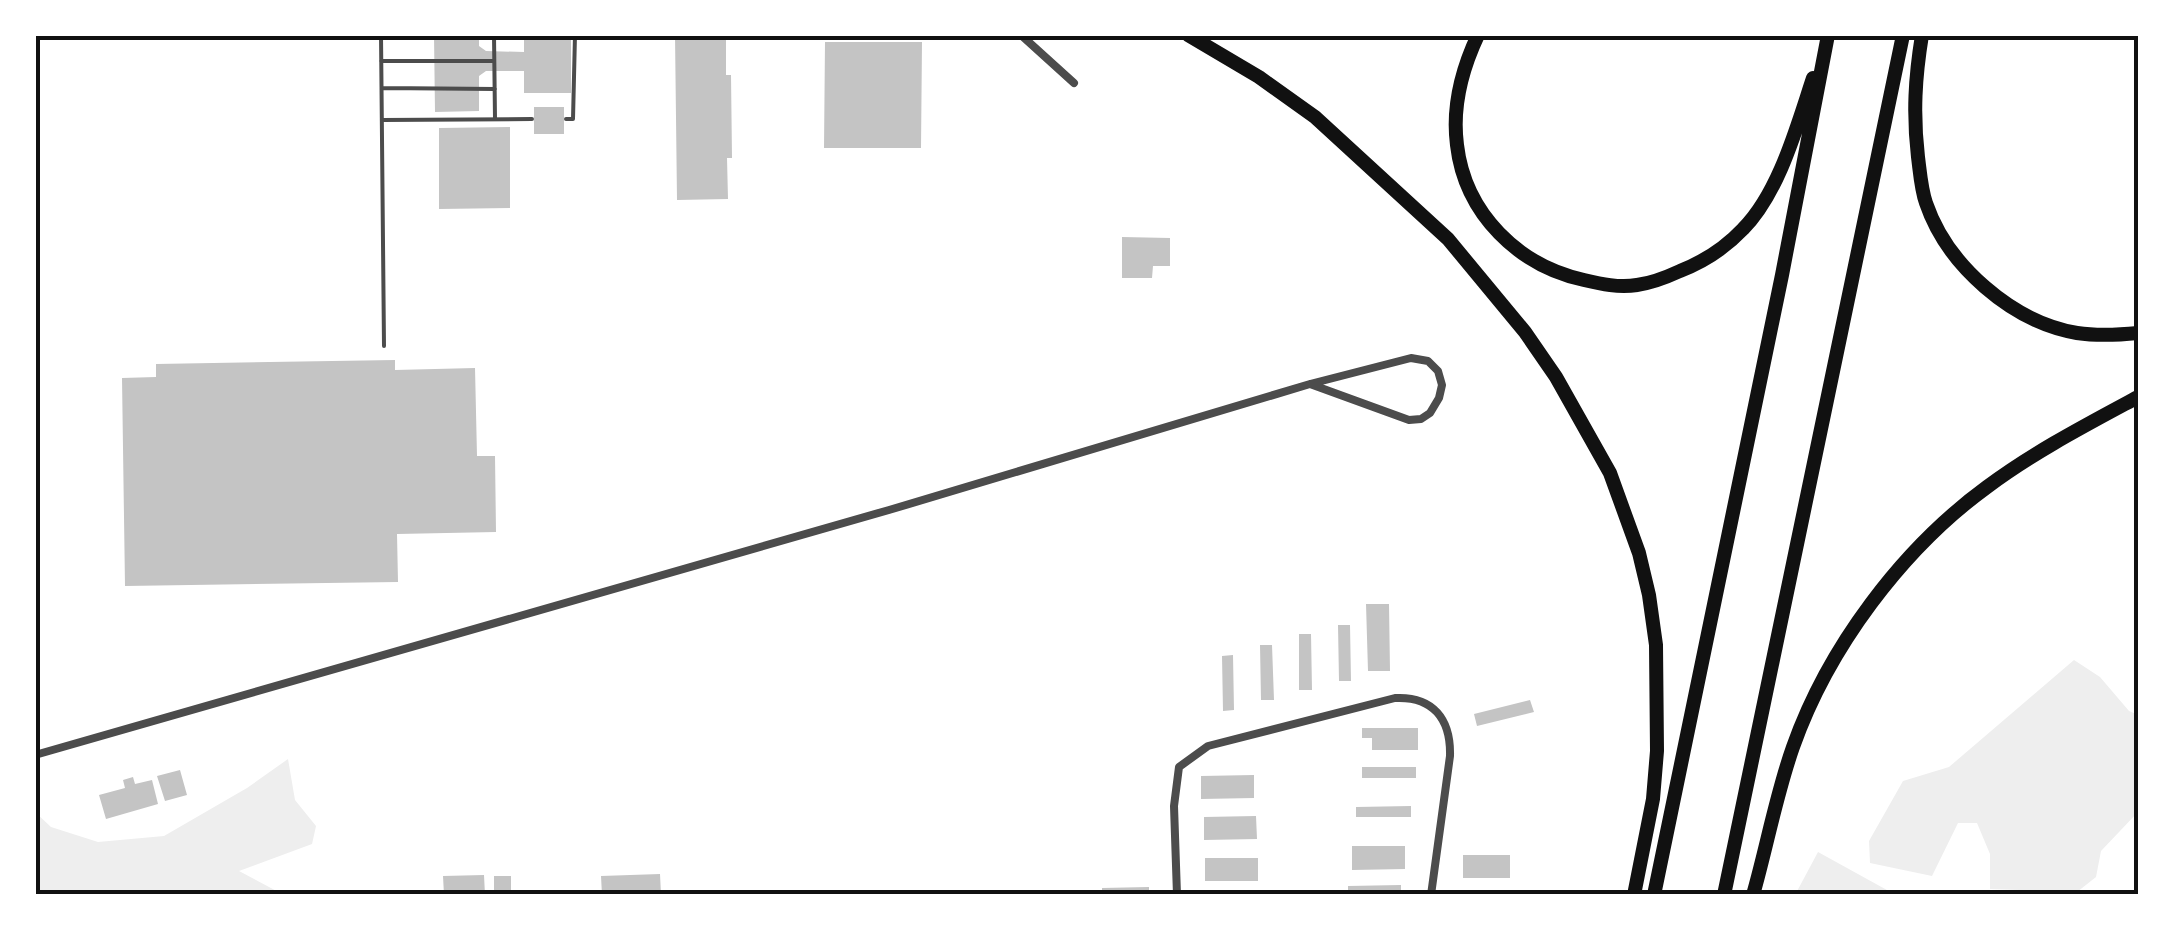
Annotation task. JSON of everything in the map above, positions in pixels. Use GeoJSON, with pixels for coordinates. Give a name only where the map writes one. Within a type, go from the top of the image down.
{"type":"FeatureCollection","features":[{"type":"Feature","properties":{"kind":"highway"},"geometry":{"type":"LineString","coordinates":[[1188,35],[1258,76],[1315,117],[1448,239],[1525,332],[1556,377],[1610,473],[1642,567],[1656,646],[1657,751],[1653,800],[1634,895]]}},
{"type":"Feature","properties":{"kind":"highway"},"geometry":{"type":"LineString","coordinates":[[1478,35],[1461,79],[1456,129],[1457,148],[1474,197],[1510,246],[1540,265],[1606,285],[1636,285],[1694,266],[1745,228],[1775,181],[1828,35]]}},
{"type":"Feature","properties":{"kind":"highway"},"geometry":{"type":"LineString","coordinates":[[1654,895],[1828,35]]}},
{"type":"Feature","properties":{"kind":"highway"},"geometry":{"type":"LineString","coordinates":[[1724,895],[1903,35]]}},
{"type":"Feature","properties":{"kind":"highway"},"geometry":{"type":"LineString","coordinates":[[1922,35],[1914,108],[1920,178],[1925,202],[1950,249],[1971,276],[1993,294],[2049,326],[2076,333],[2138,333]]}},
{"type":"Feature","properties":{"kind":"highway"},"geometry":{"type":"LineString","coordinates":[[1753,895],[1793,747],[1827,672],[1870,604],[1923,543],[1983,490],[2049,446],[2138,397]]}},
{"type":"Feature","properties":{"kind":"street"},"geometry":{"type":"LineString","coordinates":[[1020,35],[1074,83]]}},
{"type":"Feature","properties":{"kind":"street"},"geometry":{"type":"LineString","coordinates":[[35,755],[888,510],[1310,384],[1411,358],[1428,361],[1438,371],[1442,385],[1430,413],[1408,420],[1310,384]]}},
{"type":"Feature","properties":{"kind":"street"},"geometry":{"type":"LineString","coordinates":[[1176,895],[1174,806],[1179,767],[1208,746],[1395,698],[1424,702],[1441,717],[1449,733],[1450,756],[1431,895]]}},
{"type":"Feature","properties":{"kind":"lane"},"geometry":{"type":"LineString","coordinates":[[380,35],[384,346]]}},
{"type":"Feature","properties":{"kind":"lane"},"geometry":{"type":"LineString","coordinates":[[494,35],[495,119]]}},
{"type":"Feature","properties":{"kind":"lane"},"geometry":{"type":"LineString","coordinates":[[566,120],[573,119],[575,35]]}},
{"type":"Feature","properties":{"kind":"lane"},"geometry":{"type":"LineString","coordinates":[[381,61],[494,61]]}},
{"type":"Feature","properties":{"kind":"lane"},"geometry":{"type":"LineString","coordinates":[[382,88],[495,88]]}},
{"type":"Feature","properties":{"kind":"lane"},"geometry":{"type":"LineString","coordinates":[[382,120],[532,119]]}},
{"type":"Feature","properties":{"kind":"shaded area"},"geometry":{"type":"Polygon","coordinates":[[[2074,660],[2100,677],[2129,711],[2138,715],[2138,812],[2101,851],[2096,877],[2077,892],[1990,889],[1990,854],[1977,823],[1958,823],[1932,876],[1870,863],[1869,841],[1903,781],[1949,767],[2074,660]]]}},
{"type":"Feature","properties":{"kind":"shaded area"},"geometry":{"type":"Polygon","coordinates":[[[288,759],[295,800],[316,826],[312,844],[239,871],[284,895],[35,895],[35,812],[51,827],[98,842],[164,836],[247,788],[288,759]]]}},
{"type":"Feature","properties":{"kind":"shaded area"},"geometry":{"type":"Polygon","coordinates":[[[1818,852],[1896,895],[1795,895],[1818,852]]]}},
{"type":"Feature","properties":{"kind":"building"},"geometry":{"type":"Polygon","coordinates":[[[434,35],[479,35],[479,46],[486,51],[524,52],[524,35],[571,36],[571,93],[524,93],[524,71],[486,71],[479,76],[479,111],[435,112],[434,35]]]}},
{"type":"Feature","properties":{"kind":"building"},"geometry":{"type":"Polygon","coordinates":[[[675,35],[726,35],[726,75],[731,75],[732,158],[727,158],[728,199],[677,200],[675,35]]]}},
{"type":"Feature","properties":{"kind":"building"},"geometry":{"type":"Polygon","coordinates":[[[825,42],[922,42],[921,148],[824,148],[825,42]]]}},
{"type":"Feature","properties":{"kind":"building"},"geometry":{"type":"Polygon","coordinates":[[[534,107],[564,107],[564,134],[534,134],[534,107]]]}},
{"type":"Feature","properties":{"kind":"building"},"geometry":{"type":"Polygon","coordinates":[[[510,127],[510,208],[439,209],[439,128],[510,127]]]}},
{"type":"Feature","properties":{"kind":"building"},"geometry":{"type":"Polygon","coordinates":[[[1122,237],[1170,238],[1170,266],[1153,266],[1152,278],[1122,278],[1122,237]]]}},
{"type":"Feature","properties":{"kind":"building"},"geometry":{"type":"Polygon","coordinates":[[[395,360],[395,370],[475,368],[477,456],[495,456],[496,532],[397,534],[398,582],[125,586],[122,378],[156,377],[156,364],[395,360]]]}},
{"type":"Feature","properties":{"kind":"building"},"geometry":{"type":"Polygon","coordinates":[[[1366,604],[1389,604],[1390,671],[1368,671],[1366,604]]]}},
{"type":"Feature","properties":{"kind":"building"},"geometry":{"type":"Polygon","coordinates":[[[1338,625],[1350,625],[1351,681],[1339,681],[1338,625]]]}},
{"type":"Feature","properties":{"kind":"building"},"geometry":{"type":"Polygon","coordinates":[[[1299,634],[1311,634],[1312,690],[1299,690],[1299,634]]]}},
{"type":"Feature","properties":{"kind":"building"},"geometry":{"type":"Polygon","coordinates":[[[1260,645],[1272,645],[1274,700],[1261,700],[1260,645]]]}},
{"type":"Feature","properties":{"kind":"building"},"geometry":{"type":"Polygon","coordinates":[[[1233,655],[1234,710],[1223,711],[1222,656],[1233,655]]]}},
{"type":"Feature","properties":{"kind":"building"},"geometry":{"type":"Polygon","coordinates":[[[1530,700],[1534,712],[1477,726],[1474,714],[1530,700]]]}},
{"type":"Feature","properties":{"kind":"building"},"geometry":{"type":"Polygon","coordinates":[[[1362,728],[1418,728],[1418,750],[1372,750],[1372,738],[1362,738],[1362,728]]]}},
{"type":"Feature","properties":{"kind":"building"},"geometry":{"type":"Polygon","coordinates":[[[1362,767],[1416,767],[1416,778],[1362,778],[1362,767]]]}},
{"type":"Feature","properties":{"kind":"building"},"geometry":{"type":"Polygon","coordinates":[[[180,770],[187,795],[165,801],[157,776],[180,770]]]}},
{"type":"Feature","properties":{"kind":"building"},"geometry":{"type":"Polygon","coordinates":[[[1254,775],[1254,798],[1201,799],[1201,776],[1254,775]]]}},
{"type":"Feature","properties":{"kind":"building"},"geometry":{"type":"Polygon","coordinates":[[[133,777],[135,784],[152,780],[158,804],[106,819],[99,795],[125,788],[123,780],[133,777]]]}},
{"type":"Feature","properties":{"kind":"building"},"geometry":{"type":"Polygon","coordinates":[[[1411,806],[1411,817],[1356,817],[1356,807],[1411,806]]]}},
{"type":"Feature","properties":{"kind":"building"},"geometry":{"type":"Polygon","coordinates":[[[1256,816],[1257,839],[1204,840],[1204,817],[1256,816]]]}},
{"type":"Feature","properties":{"kind":"building"},"geometry":{"type":"Polygon","coordinates":[[[1352,846],[1405,846],[1405,869],[1352,870],[1352,846]]]}},
{"type":"Feature","properties":{"kind":"building"},"geometry":{"type":"Polygon","coordinates":[[[1463,855],[1510,855],[1510,878],[1463,878],[1463,855]]]}},
{"type":"Feature","properties":{"kind":"building"},"geometry":{"type":"Polygon","coordinates":[[[1205,858],[1258,858],[1258,881],[1205,881],[1205,858]]]}},
{"type":"Feature","properties":{"kind":"building"},"geometry":{"type":"Polygon","coordinates":[[[660,874],[661,895],[602,895],[601,876],[660,874]]]}},
{"type":"Feature","properties":{"kind":"building"},"geometry":{"type":"Polygon","coordinates":[[[484,875],[485,895],[444,895],[443,876],[484,875]]]}},
{"type":"Feature","properties":{"kind":"building"},"geometry":{"type":"Polygon","coordinates":[[[494,876],[511,876],[511,895],[494,895],[494,876]]]}},
{"type":"Feature","properties":{"kind":"building"},"geometry":{"type":"Polygon","coordinates":[[[1401,885],[1401,895],[1348,895],[1348,886],[1401,885]]]}},
{"type":"Feature","properties":{"kind":"building"},"geometry":{"type":"Polygon","coordinates":[[[1149,887],[1149,895],[1102,895],[1102,888],[1149,887]]]}}]}
